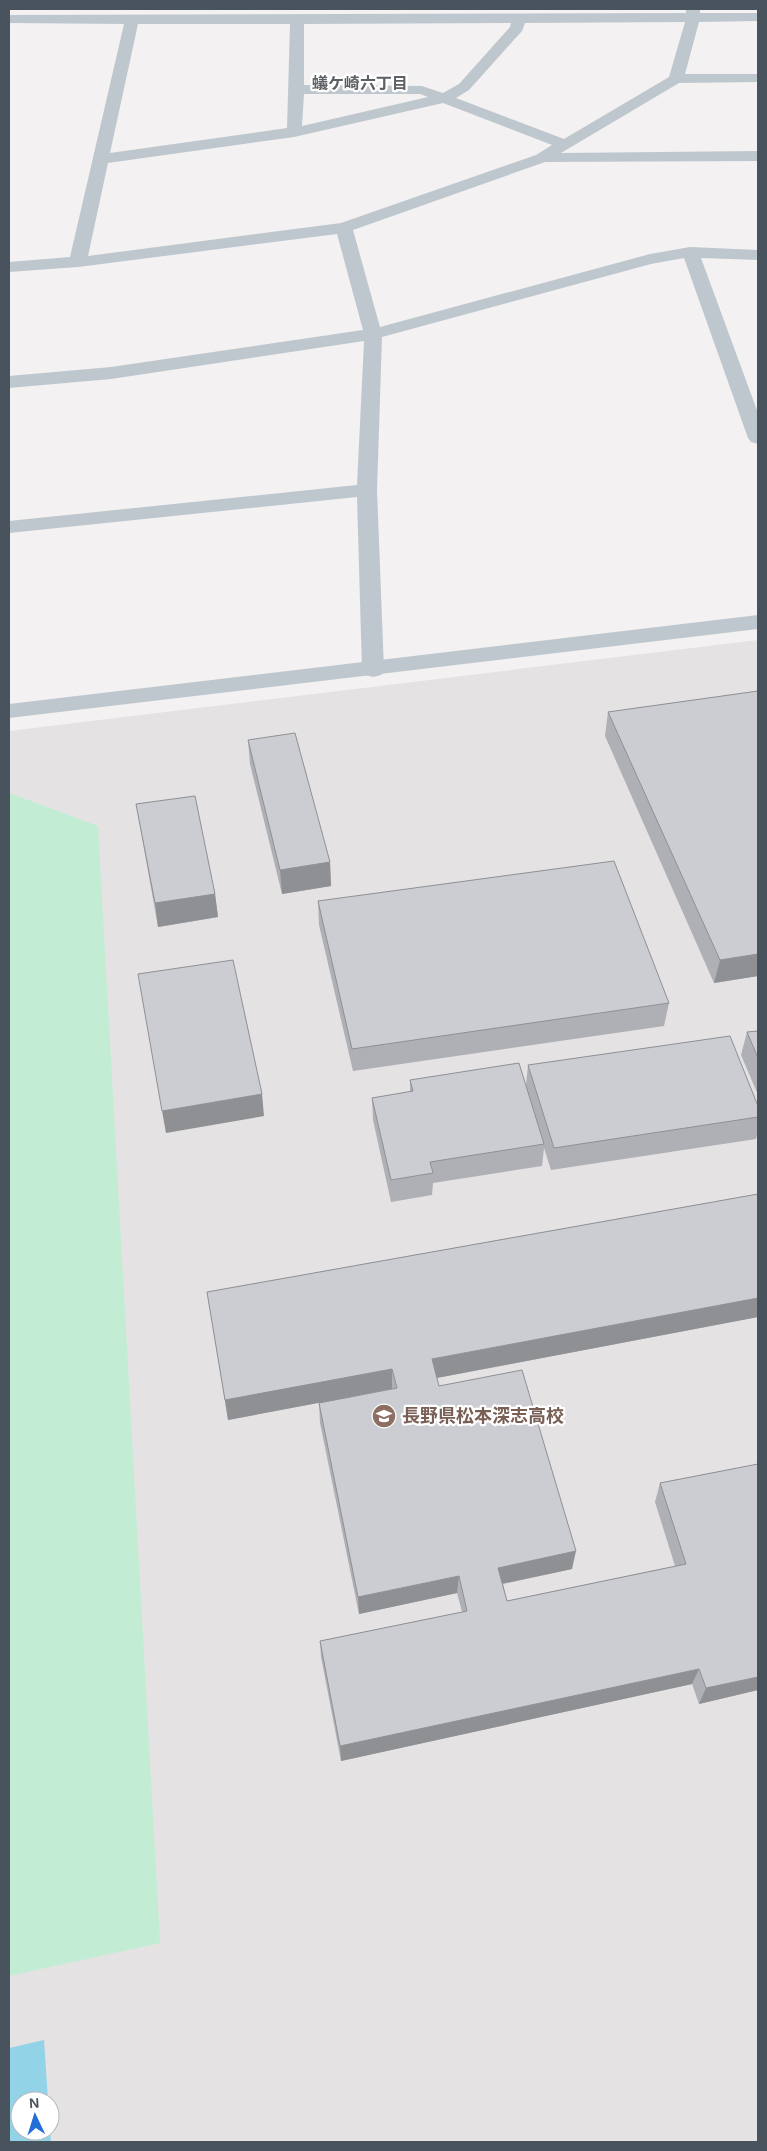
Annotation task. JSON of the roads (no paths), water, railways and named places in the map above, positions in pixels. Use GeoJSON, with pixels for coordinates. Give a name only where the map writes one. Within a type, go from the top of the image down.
{"type":"FeatureCollection","features":[{"type":"Feature","properties":{"kind":"street"},"geometry":{"type":"LineString","coordinates":[[9,19],[297,20],[345,14],[518,19],[693,13],[758,17]]}},
{"type":"Feature","properties":{"kind":"street"},"geometry":{"type":"LineString","coordinates":[[676,79],[693,13]]}},
{"type":"Feature","properties":{"kind":"street"},"geometry":{"type":"LineString","coordinates":[[101,159],[294,132],[445,98],[464,87],[517,28],[518,19]]}},
{"type":"Feature","properties":{"kind":"street"},"geometry":{"type":"LineString","coordinates":[[78,262],[132,20]]}},
{"type":"Feature","properties":{"kind":"street"},"geometry":{"type":"LineString","coordinates":[[294,132],[297,89],[297,20]]}},
{"type":"Feature","properties":{"kind":"street"},"geometry":{"type":"LineString","coordinates":[[9,267],[78,262],[344,228],[542,158],[676,79],[758,78]]}},
{"type":"Feature","properties":{"kind":"street"},"geometry":{"type":"LineString","coordinates":[[297,89],[422,90],[566,145]]}},
{"type":"Feature","properties":{"kind":"street"},"geometry":{"type":"LineString","coordinates":[[542,158],[758,156]]}},
{"type":"Feature","properties":{"kind":"street"},"geometry":{"type":"LineString","coordinates":[[344,228],[373,334],[367,490],[372,670]]}},
{"type":"Feature","properties":{"kind":"street"},"geometry":{"type":"LineString","coordinates":[[690,252],[756,427]]}},
{"type":"Feature","properties":{"kind":"street"},"geometry":{"type":"LineString","coordinates":[[9,382],[111,373],[373,334],[650,259],[690,252],[758,255]]}},
{"type":"Feature","properties":{"kind":"street"},"geometry":{"type":"LineString","coordinates":[[9,527],[367,490]]}},
{"type":"Feature","properties":{"kind":"street"},"geometry":{"type":"LineString","coordinates":[[9,712],[372,670],[758,622]]}},
{"type":"Feature","properties":{"kind":"water"},"geometry":{"type":"Polygon","coordinates":[[[44,2040],[47,2091],[10,2091],[10,2141],[51,2142],[9,2142],[9,2048],[44,2040]]]}},
{"type":"Feature","properties":{"kind":"place","name":"長野県松本深志高校"},"geometry":{"type":"Point","coordinates":[384,1416]}},
{"type":"Feature","properties":{"kind":"district","name":"蟻ケ崎六丁目"},"geometry":{"type":"Point","coordinates":[360,83]}}]}
